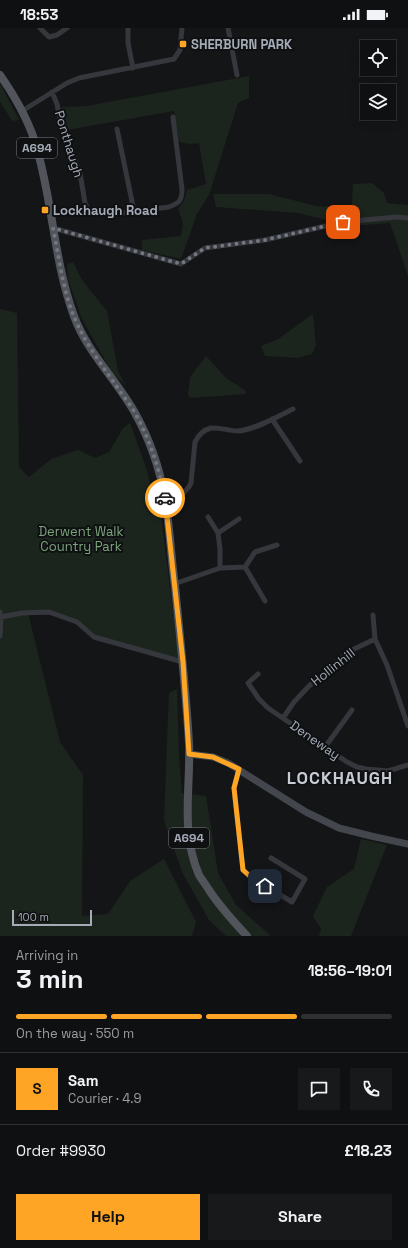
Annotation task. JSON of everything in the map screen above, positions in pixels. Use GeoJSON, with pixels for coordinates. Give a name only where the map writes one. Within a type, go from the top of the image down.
{"type":"FeatureCollection","features":[{"type":"Feature","properties":{"kind":"main road","name":"A694"},"geometry":{"type":"LineString","coordinates":[[0,76],[22,110],[37,146],[63,280],[74,317],[87,342],[134,412],[152,452],[159,472],[165,500],[183,662],[189,754],[187,799],[189,840],[200,875],[221,908],[247,936]]}},
{"type":"Feature","properties":{"kind":"street"},"geometry":{"type":"LineString","coordinates":[[40,28],[49,37],[57,35],[67,28]]}},
{"type":"Feature","properties":{"kind":"street"},"geometry":{"type":"LineString","coordinates":[[128,28],[128,43],[133,68]]}},
{"type":"Feature","properties":{"kind":"street"},"geometry":{"type":"LineString","coordinates":[[22,110],[67,83],[79,78],[174,59],[180,50],[182,28]]}},
{"type":"Feature","properties":{"kind":"street"},"geometry":{"type":"LineString","coordinates":[[228,28],[237,75]]}},
{"type":"Feature","properties":{"kind":"street","name":"Ponthaugh"},"geometry":{"type":"LineString","coordinates":[[52,92],[57,104],[62,130],[80,173],[85,203],[88,208],[98,214],[116,214],[169,207],[176,204],[182,197],[173,117]]}},
{"type":"Feature","properties":{"kind":"street"},"geometry":{"type":"LineString","coordinates":[[117,129],[134,211]]}},
{"type":"Feature","properties":{"kind":"street"},"geometry":{"type":"LineString","coordinates":[[53,228],[181,264],[205,248],[265,240],[343,222],[397,217],[408,218]]}},
{"type":"Feature","properties":{"kind":"street"},"geometry":{"type":"LineString","coordinates":[[165,500],[179,496],[188,489],[191,483],[196,442],[201,434],[210,428],[238,431],[247,430],[293,409]]}},
{"type":"Feature","properties":{"kind":"street"},"geometry":{"type":"LineString","coordinates":[[272,419],[300,461]]}},
{"type":"Feature","properties":{"kind":"street"},"geometry":{"type":"LineString","coordinates":[[208,517],[218,533],[220,568]]}},
{"type":"Feature","properties":{"kind":"street"},"geometry":{"type":"LineString","coordinates":[[218,533],[239,519]]}},
{"type":"Feature","properties":{"kind":"street"},"geometry":{"type":"LineString","coordinates":[[245,567],[255,552],[277,545]]}},
{"type":"Feature","properties":{"kind":"street"},"geometry":{"type":"LineString","coordinates":[[174,584],[220,568],[245,567]]}},
{"type":"Feature","properties":{"kind":"street"},"geometry":{"type":"LineString","coordinates":[[245,567],[265,602]]}},
{"type":"Feature","properties":{"kind":"street"},"geometry":{"type":"LineString","coordinates":[[0,636],[2,615],[49,612],[77,622],[94,637],[183,662]]}},
{"type":"Feature","properties":{"kind":"street"},"geometry":{"type":"LineString","coordinates":[[373,615],[375,639],[387,665],[408,726]]}},
{"type":"Feature","properties":{"kind":"street","name":"Hollinhill"},"geometry":{"type":"LineString","coordinates":[[283,718],[294,702],[309,686],[350,651],[375,639]]}},
{"type":"Feature","properties":{"kind":"street","name":"Deneway"},"geometry":{"type":"LineString","coordinates":[[258,674],[248,683],[259,699],[268,708],[347,762],[366,769],[388,771],[408,765]]}},
{"type":"Feature","properties":{"kind":"street"},"geometry":{"type":"LineString","coordinates":[[325,747],[352,710]]}},
{"type":"Feature","properties":{"kind":"street"},"geometry":{"type":"LineString","coordinates":[[189,754],[213,757],[239,769],[306,812],[339,828],[408,844]]}},
{"type":"Feature","properties":{"kind":"street"},"geometry":{"type":"LineString","coordinates":[[239,769],[234,788],[243,870],[252,878],[292,902],[305,879],[271,858]]}},
{"type":"Feature","properties":{"kind":"green space"},"geometry":{"type":"Polygon","coordinates":[[[249,76],[249,98],[238,103],[209,195],[197,214],[181,259],[142,250],[142,240],[181,236],[183,224],[178,208],[185,198],[187,190],[206,184],[199,143],[189,144],[179,142],[174,111],[67,130],[62,119],[61,107],[87,106],[249,76]]]}},
{"type":"Feature","properties":{"kind":"green space"},"geometry":{"type":"Polygon","coordinates":[[[0,83],[19,120],[12,121],[0,101],[0,83]]]}},
{"type":"Feature","properties":{"kind":"green space"},"geometry":{"type":"Polygon","coordinates":[[[372,183],[384,193],[387,203],[408,205],[408,276],[390,223],[351,226],[298,213],[216,207],[213,194],[269,194],[316,206],[350,208],[351,220],[353,184],[372,183]]]}},
{"type":"Feature","properties":{"kind":"green space"},"geometry":{"type":"Polygon","coordinates":[[[73,262],[82,280],[107,311],[118,371],[125,385],[111,371],[81,317],[68,279],[67,264],[73,262]]]}},
{"type":"Feature","properties":{"kind":"green space","name":"Derwent Walk Country Park"},"geometry":{"type":"Polygon","coordinates":[[[0,309],[17,313],[19,467],[29,477],[51,459],[78,450],[95,458],[109,452],[123,428],[130,423],[147,470],[156,512],[160,508],[179,660],[94,637],[77,622],[49,612],[28,613],[60,742],[83,775],[82,916],[108,914],[131,880],[164,859],[196,922],[192,936],[0,936],[0,309]]]}},
{"type":"Feature","properties":{"kind":"green space"},"geometry":{"type":"Polygon","coordinates":[[[313,314],[316,345],[312,354],[297,358],[265,356],[261,346],[278,339],[313,314]]]}},
{"type":"Feature","properties":{"kind":"green space"},"geometry":{"type":"Polygon","coordinates":[[[206,356],[226,378],[246,391],[246,394],[191,398],[188,395],[190,377],[206,356]]]}},
{"type":"Feature","properties":{"kind":"green space"},"geometry":{"type":"Polygon","coordinates":[[[177,689],[179,756],[182,793],[206,796],[218,873],[236,905],[271,936],[226,936],[209,920],[182,872],[164,820],[169,693],[177,689]]]}},
{"type":"Feature","properties":{"kind":"green space"},"geometry":{"type":"Polygon","coordinates":[[[361,839],[387,845],[351,936],[319,936],[321,929],[313,916],[327,887],[354,869],[361,839]]]}},
{"type":"Feature","properties":{"kind":"way so far"},"geometry":{"type":"LineString","coordinates":[[165,498],[159,472],[150,445],[134,412],[87,342],[74,317],[63,280],[53,228],[181,264],[205,248],[265,240],[343,222]]}},
{"type":"Feature","properties":{"kind":"place","name":"SHERBURN PARK"},"geometry":{"type":"Point","coordinates":[183,44]}},
{"type":"Feature","properties":{"kind":"place","name":"Lockhaugh Road"},"geometry":{"type":"Point","coordinates":[45,210]}},
{"type":"Feature","properties":{"kind":"district","name":"LOCKHAUGH"},"geometry":{"type":"Point","coordinates":[340,778]}},
{"type":"Feature","properties":{"kind":"route"},"geometry":{"type":"LineString","coordinates":[[165,498],[183,662],[189,754],[218,758],[239,769],[234,788],[243,870],[265,886]]}}]}
